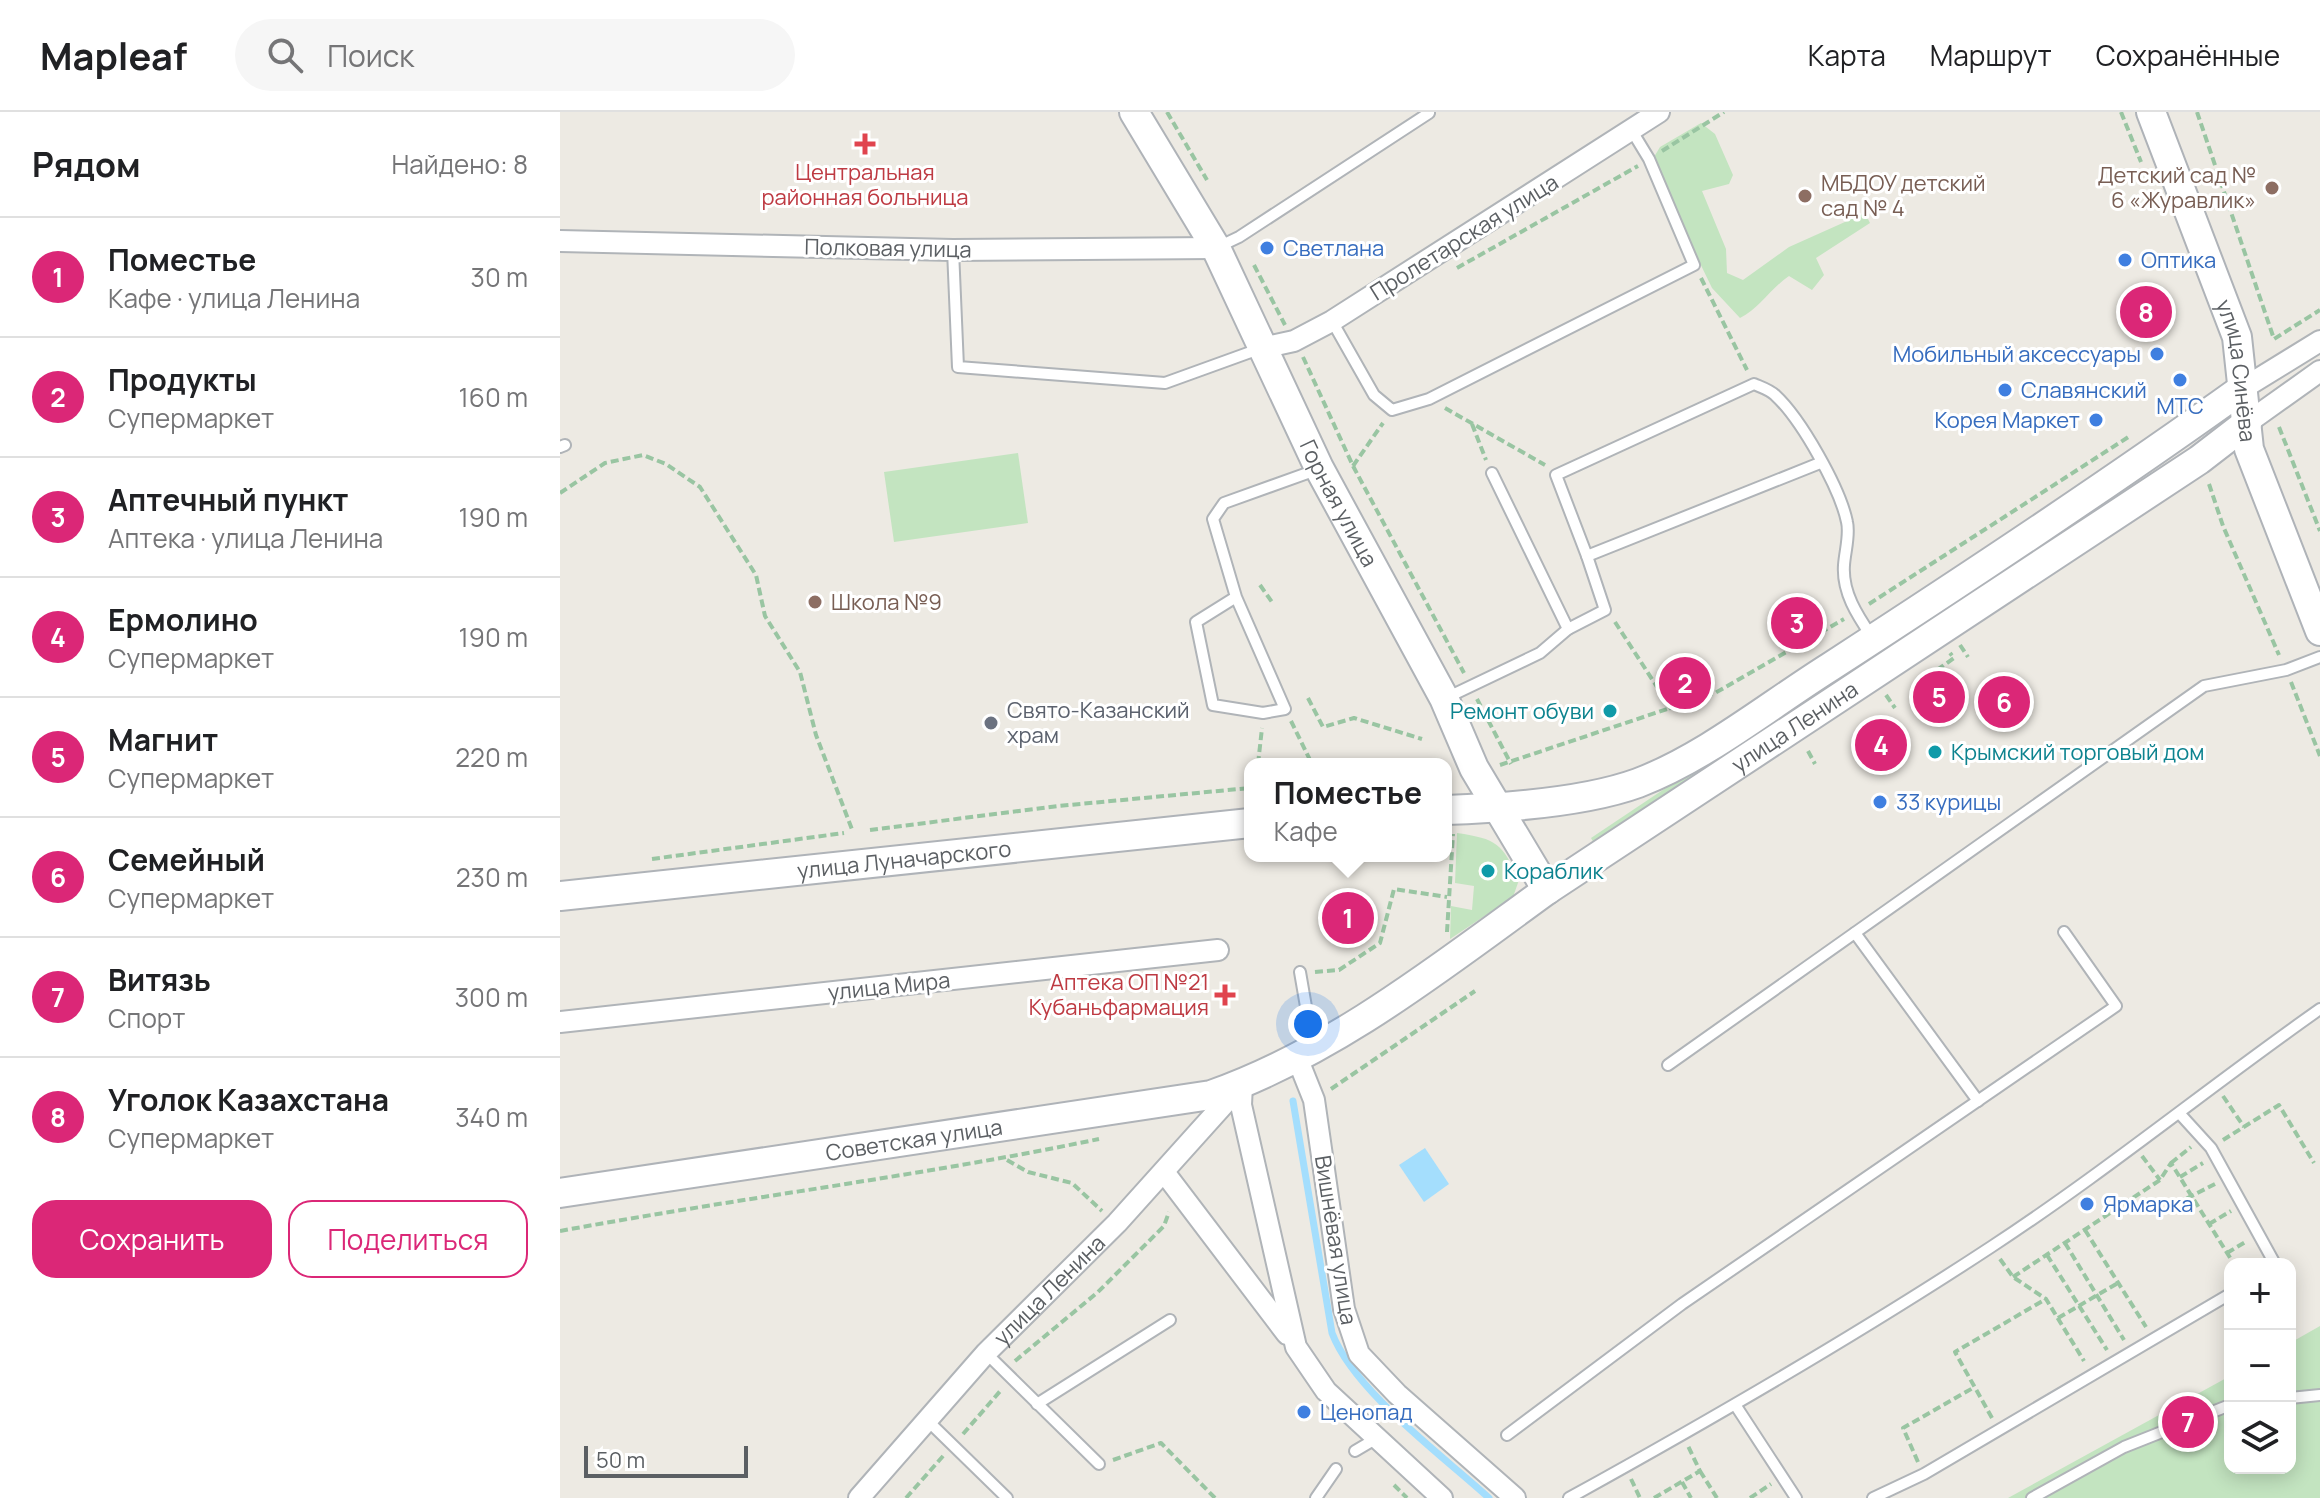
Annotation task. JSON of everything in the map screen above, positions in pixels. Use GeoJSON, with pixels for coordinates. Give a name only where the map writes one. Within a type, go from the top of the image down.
{"type":"FeatureCollection","features":[{"type":"Feature","properties":{"kind":"main road","name":"Горная улица"},"geometry":{"type":"LineString","coordinates":[[1134,112],[1227,242],[1262,348],[1319,468],[1444,698],[1474,768],[1547,890]]}},
{"type":"Feature","properties":{"kind":"main road","name":"улица Синёва"},"geometry":{"type":"LineString","coordinates":[[2151,112],[2237,337],[2243,364],[2242,389],[2256,468],[2320,631]]}},
{"type":"Feature","properties":{"kind":"main road","name":"улица Ленина"},"geometry":{"type":"LineString","coordinates":[[1500,807],[1610,791],[1662,771],[1873,639],[2242,389]]}},
{"type":"Feature","properties":{"kind":"main road","name":"улица Ленина"},"geometry":{"type":"LineString","coordinates":[[1254,1080],[1306,1054],[1453,958],[1547,890],[2199,460],[2247,423]]}},
{"type":"Feature","properties":{"kind":"main road"},"geometry":{"type":"LineString","coordinates":[[1452,821],[1500,807]]}},
{"type":"Feature","properties":{"kind":"main road","name":"улица Луначарского"},"geometry":{"type":"LineString","coordinates":[[560,896],[1244,824]]}},
{"type":"Feature","properties":{"kind":"main road","name":"Советская улица"},"geometry":{"type":"LineString","coordinates":[[560,1193],[1211,1095],[1254,1080]]}},
{"type":"Feature","properties":{"kind":"street","name":"Пролетарская улица"},"geometry":{"type":"LineString","coordinates":[[1262,348],[1298,349],[1336,328],[1659,112]]}},
{"type":"Feature","properties":{"kind":"street","name":"Полковая улица"},"geometry":{"type":"LineString","coordinates":[[560,241],[953,250],[1195,251],[1227,242]]}},
{"type":"Feature","properties":{"kind":"street","name":"улица Ленина"},"geometry":{"type":"LineString","coordinates":[[2242,389],[2320,341]]}},
{"type":"Feature","properties":{"kind":"street","name":"улица Ленина"},"geometry":{"type":"LineString","coordinates":[[2247,423],[2320,371]]}},
{"type":"Feature","properties":{"kind":"street","name":"улица Мира"},"geometry":{"type":"LineString","coordinates":[[560,1022],[1218,950]]}},
{"type":"Feature","properties":{"kind":"street","name":"Вишнёвая улица"},"geometry":{"type":"LineString","coordinates":[[1306,1054],[1344,1309],[1359,1354],[1397,1394],[1515,1498]]}},
{"type":"Feature","properties":{"kind":"street","name":"улица Ленина"},"geometry":{"type":"LineString","coordinates":[[859,1498],[986,1353],[1117,1223],[1254,1080]]}},
{"type":"Feature","properties":{"kind":"street"},"geometry":{"type":"LineString","coordinates":[[1254,1080],[1244,1121],[1296,1347]]}},
{"type":"Feature","properties":{"kind":"street"},"geometry":{"type":"LineString","coordinates":[[1164,1172],[1326,1391],[1442,1498]]}},
{"type":"Feature","properties":{"kind":"lane"},"geometry":{"type":"LineString","coordinates":[[1227,242],[1429,113]]}},
{"type":"Feature","properties":{"kind":"lane"},"geometry":{"type":"LineString","coordinates":[[1336,328],[1374,395],[1392,410],[1429,399],[1694,265],[1649,159],[1632,131]]}},
{"type":"Feature","properties":{"kind":"lane"},"geometry":{"type":"LineString","coordinates":[[953,250],[958,367],[1165,383],[1247,356],[1262,348]]}},
{"type":"Feature","properties":{"kind":"lane"},"geometry":{"type":"LineString","coordinates":[[1444,698],[1472,688],[1540,653],[1568,629],[1605,610],[1556,475],[1754,384],[1774,393],[1798,423],[1843,507],[1848,527],[1845,585],[1856,613],[1873,639]]}},
{"type":"Feature","properties":{"kind":"lane"},"geometry":{"type":"LineString","coordinates":[[1587,556],[1820,463]]}},
{"type":"Feature","properties":{"kind":"lane"},"geometry":{"type":"LineString","coordinates":[[1236,597],[1196,622],[1213,705],[1263,713],[1285,709],[1236,597],[1213,519],[1224,503],[1297,479],[1319,468]]}},
{"type":"Feature","properties":{"kind":"lane"},"geometry":{"type":"LineString","coordinates":[[1492,473],[1568,629]]}},
{"type":"Feature","properties":{"kind":"lane"},"geometry":{"type":"LineString","coordinates":[[1668,1065],[2204,686],[2286,670],[2320,657]]}},
{"type":"Feature","properties":{"kind":"lane"},"geometry":{"type":"LineString","coordinates":[[1507,1435],[1682,1304],[2116,1006],[2064,932]]}},
{"type":"Feature","properties":{"kind":"lane"},"geometry":{"type":"LineString","coordinates":[[1855,933],[1978,1101]]}},
{"type":"Feature","properties":{"kind":"lane"},"geometry":{"type":"LineString","coordinates":[[1300,972],[1306,1054]]}},
{"type":"Feature","properties":{"kind":"lane"},"geometry":{"type":"LineString","coordinates":[[1569,1498],[1736,1406],[1991,1247],[2136,1147],[2320,1009]]}},
{"type":"Feature","properties":{"kind":"lane"},"geometry":{"type":"LineString","coordinates":[[2180,1114],[2213,1152],[2272,1258]]}},
{"type":"Feature","properties":{"kind":"lane"},"geometry":{"type":"LineString","coordinates":[[1873,1498],[1924,1474],[2224,1298]]}},
{"type":"Feature","properties":{"kind":"lane"},"geometry":{"type":"LineString","coordinates":[[1037,1404],[1170,1320]]}},
{"type":"Feature","properties":{"kind":"lane"},"geometry":{"type":"LineString","coordinates":[[986,1353],[1099,1464]]}},
{"type":"Feature","properties":{"kind":"lane"},"geometry":{"type":"LineString","coordinates":[[2296,1397],[2320,1395]]}},
{"type":"Feature","properties":{"kind":"lane"},"geometry":{"type":"LineString","coordinates":[[1736,1406],[1796,1498]]}},
{"type":"Feature","properties":{"kind":"lane"},"geometry":{"type":"LineString","coordinates":[[2032,1498],[2124,1447],[2224,1407]]}},
{"type":"Feature","properties":{"kind":"lane"},"geometry":{"type":"LineString","coordinates":[[927,1420],[1007,1498]]}},
{"type":"Feature","properties":{"kind":"lane"},"geometry":{"type":"LineString","coordinates":[[1355,1451],[1377,1438]]}},
{"type":"Feature","properties":{"kind":"lane"},"geometry":{"type":"LineString","coordinates":[[1316,1498],[1336,1469]]}},
{"type":"Feature","properties":{"kind":"path"},"geometry":{"type":"LineString","coordinates":[[1167,112],[1207,181]]}},
{"type":"Feature","properties":{"kind":"path"},"geometry":{"type":"LineString","coordinates":[[1446,274],[1649,159],[1724,112]]}},
{"type":"Feature","properties":{"kind":"path"},"geometry":{"type":"LineString","coordinates":[[2121,112],[2144,170]]}},
{"type":"Feature","properties":{"kind":"path"},"geometry":{"type":"LineString","coordinates":[[2197,112],[2274,339],[2320,310]]}},
{"type":"Feature","properties":{"kind":"path"},"geometry":{"type":"LineString","coordinates":[[1227,242],[1298,349],[1353,466],[1511,764]]}},
{"type":"Feature","properties":{"kind":"path"},"geometry":{"type":"LineString","coordinates":[[1694,265],[1754,384]]}},
{"type":"Feature","properties":{"kind":"path"},"geometry":{"type":"LineString","coordinates":[[1298,349],[1336,328]]}},
{"type":"Feature","properties":{"kind":"path"},"geometry":{"type":"LineString","coordinates":[[1429,399],[1536,457],[1556,475]]}},
{"type":"Feature","properties":{"kind":"path"},"geometry":{"type":"LineString","coordinates":[[1353,466],[1392,410]]}},
{"type":"Feature","properties":{"kind":"path"},"geometry":{"type":"LineString","coordinates":[[2288,416],[2279,427],[2320,531]]}},
{"type":"Feature","properties":{"kind":"path"},"geometry":{"type":"LineString","coordinates":[[1471,422],[1492,473]]}},
{"type":"Feature","properties":{"kind":"path"},"geometry":{"type":"LineString","coordinates":[[1474,768],[1511,764],[1715,693],[1856,613],[2119,440],[2132,435]]}},
{"type":"Feature","properties":{"kind":"path"},"geometry":{"type":"LineString","coordinates":[[560,493],[605,463],[643,455],[666,464],[700,487],[756,575],[765,616],[800,672],[816,735],[853,832]]}},
{"type":"Feature","properties":{"kind":"path"},"geometry":{"type":"LineString","coordinates":[[2209,484],[2223,526],[2320,756]]}},
{"type":"Feature","properties":{"kind":"path"},"geometry":{"type":"LineString","coordinates":[[1260,585],[1272,602]]}},
{"type":"Feature","properties":{"kind":"path"},"geometry":{"type":"LineString","coordinates":[[1605,610],[1635,649],[1672,710]]}},
{"type":"Feature","properties":{"kind":"path"},"geometry":{"type":"LineString","coordinates":[[1959,643],[1968,657]]}},
{"type":"Feature","properties":{"kind":"path"},"geometry":{"type":"LineString","coordinates":[[1926,686],[1923,680],[1954,658],[1948,651]]}},
{"type":"Feature","properties":{"kind":"path"},"geometry":{"type":"LineString","coordinates":[[1885,694],[1895,708]]}},
{"type":"Feature","properties":{"kind":"path"},"geometry":{"type":"LineString","coordinates":[[1308,698],[1323,727],[1354,718],[1422,739]]}},
{"type":"Feature","properties":{"kind":"path"},"geometry":{"type":"LineString","coordinates":[[1285,709],[1309,758]]}},
{"type":"Feature","properties":{"kind":"path"},"geometry":{"type":"LineString","coordinates":[[1259,758],[1263,713]]}},
{"type":"Feature","properties":{"kind":"path"},"geometry":{"type":"LineString","coordinates":[[1808,751],[1815,764]]}},
{"type":"Feature","properties":{"kind":"path"},"geometry":{"type":"LineString","coordinates":[[870,830],[1058,806],[1244,789]]}},
{"type":"Feature","properties":{"kind":"path"},"geometry":{"type":"LineString","coordinates":[[639,861],[844,833]]}},
{"type":"Feature","properties":{"kind":"path"},"geometry":{"type":"LineString","coordinates":[[1446,944],[1448,862]]}},
{"type":"Feature","properties":{"kind":"path"},"geometry":{"type":"LineString","coordinates":[[1300,972],[1339,970],[1380,943],[1394,889],[1447,897]]}},
{"type":"Feature","properties":{"kind":"path"},"geometry":{"type":"LineString","coordinates":[[1314,1100],[1475,991]]}},
{"type":"Feature","properties":{"kind":"path"},"geometry":{"type":"LineString","coordinates":[[2216,1086],[2244,1127]]}},
{"type":"Feature","properties":{"kind":"path"},"geometry":{"type":"LineString","coordinates":[[2180,1177],[2244,1127],[2279,1105],[2314,1163]]}},
{"type":"Feature","properties":{"kind":"path"},"geometry":{"type":"LineString","coordinates":[[560,1231],[722,1201],[1005,1158],[1111,1137]]}},
{"type":"Feature","properties":{"kind":"path"},"geometry":{"type":"LineString","coordinates":[[2013,1277],[2160,1180],[2171,1163],[2203,1139]]}},
{"type":"Feature","properties":{"kind":"path"},"geometry":{"type":"LineString","coordinates":[[2136,1147],[2160,1180]]}},
{"type":"Feature","properties":{"kind":"path"},"geometry":{"type":"LineString","coordinates":[[1005,1158],[1028,1172],[1072,1183],[1117,1223]]}},
{"type":"Feature","properties":{"kind":"path"},"geometry":{"type":"LineString","coordinates":[[2171,1163],[2230,1258]]}},
{"type":"Feature","properties":{"kind":"path"},"geometry":{"type":"LineString","coordinates":[[2176,1204],[2228,1177]]}},
{"type":"Feature","properties":{"kind":"path"},"geometry":{"type":"LineString","coordinates":[[2209,1224],[2242,1204]]}},
{"type":"Feature","properties":{"kind":"path"},"geometry":{"type":"LineString","coordinates":[[906,1498],[1002,1391],[1005,1372],[1098,1292],[1164,1226]]}},
{"type":"Feature","properties":{"kind":"path"},"geometry":{"type":"LineString","coordinates":[[2085,1230],[2153,1339]]}},
{"type":"Feature","properties":{"kind":"path"},"geometry":{"type":"LineString","coordinates":[[2065,1243],[2132,1352]]}},
{"type":"Feature","properties":{"kind":"path"},"geometry":{"type":"LineString","coordinates":[[1991,1247],[2013,1277],[2046,1299],[2092,1375]]}},
{"type":"Feature","properties":{"kind":"path"},"geometry":{"type":"LineString","coordinates":[[2047,1255],[2115,1363]]}},
{"type":"Feature","properties":{"kind":"path"},"geometry":{"type":"LineString","coordinates":[[2058,1318],[2118,1283]]}},
{"type":"Feature","properties":{"kind":"path"},"geometry":{"type":"LineString","coordinates":[[1999,1428],[1964,1376],[1955,1352],[2046,1299]]}},
{"type":"Feature","properties":{"kind":"path"},"geometry":{"type":"LineString","coordinates":[[1924,1474],[1903,1431],[1973,1388]]}},
{"type":"Feature","properties":{"kind":"path"},"geometry":{"type":"LineString","coordinates":[[1682,1434],[1717,1498]]}},
{"type":"Feature","properties":{"kind":"path"},"geometry":{"type":"LineString","coordinates":[[1911,1447],[1918,1440]]}},
{"type":"Feature","properties":{"kind":"path"},"geometry":{"type":"LineString","coordinates":[[1099,1464],[1161,1443],[1215,1498]]}},
{"type":"Feature","properties":{"kind":"path"},"geometry":{"type":"LineString","coordinates":[[1654,1498],[1664,1496],[1700,1471]]}},
{"type":"Feature","properties":{"kind":"path"},"geometry":{"type":"LineString","coordinates":[[1750,1498],[1782,1477]]}},
{"type":"Feature","properties":{"kind":"path"},"geometry":{"type":"LineString","coordinates":[[1682,1482],[1691,1498]]}},
{"type":"Feature","properties":{"kind":"green space"},"geometry":{"type":"Polygon","coordinates":[[[1701,123],[1715,134],[1733,175],[1729,184],[1702,191],[1726,249],[1727,273],[1743,280],[1789,247],[1865,213],[1870,223],[1816,258],[1824,275],[1812,290],[1789,276],[1740,318],[1712,288],[1651,162],[1660,147],[1701,123]]]}},
{"type":"Feature","properties":{"kind":"green space"},"geometry":{"type":"Polygon","coordinates":[[[1018,453],[1028,523],[894,542],[884,472],[1018,453]]]}},
{"type":"Feature","properties":{"kind":"green space"},"geometry":{"type":"Polygon","coordinates":[[[1863,656],[1867,661],[1594,843],[1591,838],[1863,656]]]}},
{"type":"Feature","properties":{"kind":"green space"},"geometry":{"type":"Polygon","coordinates":[[[1457,833],[1497,845],[1519,880],[1513,897],[1450,939],[1451,906],[1472,910],[1474,886],[1455,883],[1457,833]]]}},
{"type":"Feature","properties":{"kind":"green space"},"geometry":{"type":"Polygon","coordinates":[[[2320,1326],[2320,1498],[2008,1498],[2224,1379],[2224,1474],[2296,1474],[2296,1340],[2320,1326]]]}},
{"type":"Feature","properties":{"kind":"water"},"geometry":{"type":"Polygon","coordinates":[[[1425,1148],[1449,1184],[1424,1202],[1399,1165],[1425,1148]]]}},
{"type":"Feature","properties":{"kind":"waterway"},"geometry":{"type":"LineString","coordinates":[[1293,1101],[1332,1333],[1343,1355],[1379,1399],[1489,1498]]}},
{"type":"Feature","properties":{"kind":"place","name":"Центральная районная больница"},"geometry":{"type":"Point","coordinates":[865,144]}},
{"type":"Feature","properties":{"kind":"place","name":"Детский сад № 6 «Журавлик»"},"geometry":{"type":"Point","coordinates":[2272,188]}},
{"type":"Feature","properties":{"kind":"place","name":"МБДОУ детский сад № 4"},"geometry":{"type":"Point","coordinates":[1805,196]}},
{"type":"Feature","properties":{"kind":"place","name":"Светлана"},"geometry":{"type":"Point","coordinates":[1267,248]}},
{"type":"Feature","properties":{"kind":"place","name":"Оптика"},"geometry":{"type":"Point","coordinates":[2125,260]}},
{"type":"Feature","properties":{"kind":"place","name":"Уголок Казахстана"},"geometry":{"type":"Point","coordinates":[2146,312]}},
{"type":"Feature","properties":{"kind":"place","name":"Мобильный аксессуары"},"geometry":{"type":"Point","coordinates":[2157,354]}},
{"type":"Feature","properties":{"kind":"place","name":"МТС"},"geometry":{"type":"Point","coordinates":[2180,380]}},
{"type":"Feature","properties":{"kind":"place","name":"Славянский"},"geometry":{"type":"Point","coordinates":[2005,390]}},
{"type":"Feature","properties":{"kind":"place","name":"Корея Маркет"},"geometry":{"type":"Point","coordinates":[2096,420]}},
{"type":"Feature","properties":{"kind":"place","name":"Школа №9"},"geometry":{"type":"Point","coordinates":[815,602]}},
{"type":"Feature","properties":{"kind":"place","name":"Аптечный пункт"},"geometry":{"type":"Point","coordinates":[1797,623]}},
{"type":"Feature","properties":{"kind":"place","name":"Продукты"},"geometry":{"type":"Point","coordinates":[1685,683]}},
{"type":"Feature","properties":{"kind":"place","name":"Магнит"},"geometry":{"type":"Point","coordinates":[1939,697]}},
{"type":"Feature","properties":{"kind":"place","name":"Семейный"},"geometry":{"type":"Point","coordinates":[2004,702]}},
{"type":"Feature","properties":{"kind":"place","name":"Ремонт обуви"},"geometry":{"type":"Point","coordinates":[1610,711]}},
{"type":"Feature","properties":{"kind":"place","name":"Свято-Казанский храм"},"geometry":{"type":"Point","coordinates":[991,723]}},
{"type":"Feature","properties":{"kind":"place","name":"Ермолино"},"geometry":{"type":"Point","coordinates":[1881,745]}},
{"type":"Feature","properties":{"kind":"place","name":"Крымский торговый дом"},"geometry":{"type":"Point","coordinates":[1935,752]}},
{"type":"Feature","properties":{"kind":"place","name":"33 курицы"},"geometry":{"type":"Point","coordinates":[1880,802]}},
{"type":"Feature","properties":{"kind":"place","name":"Кораблик"},"geometry":{"type":"Point","coordinates":[1488,871]}},
{"type":"Feature","properties":{"kind":"place","name":"Поместье"},"geometry":{"type":"Point","coordinates":[1348,918]}},
{"type":"Feature","properties":{"kind":"place","name":"Аптека ОП №21 Кубаньфармация"},"geometry":{"type":"Point","coordinates":[1225,995]}},
{"type":"Feature","properties":{"kind":"place","name":"Ярмарка"},"geometry":{"type":"Point","coordinates":[2087,1204]}},
{"type":"Feature","properties":{"kind":"place","name":"Ценопад"},"geometry":{"type":"Point","coordinates":[1304,1412]}},
{"type":"Feature","properties":{"kind":"place","name":"Витязь"},"geometry":{"type":"Point","coordinates":[2188,1422]}}]}
